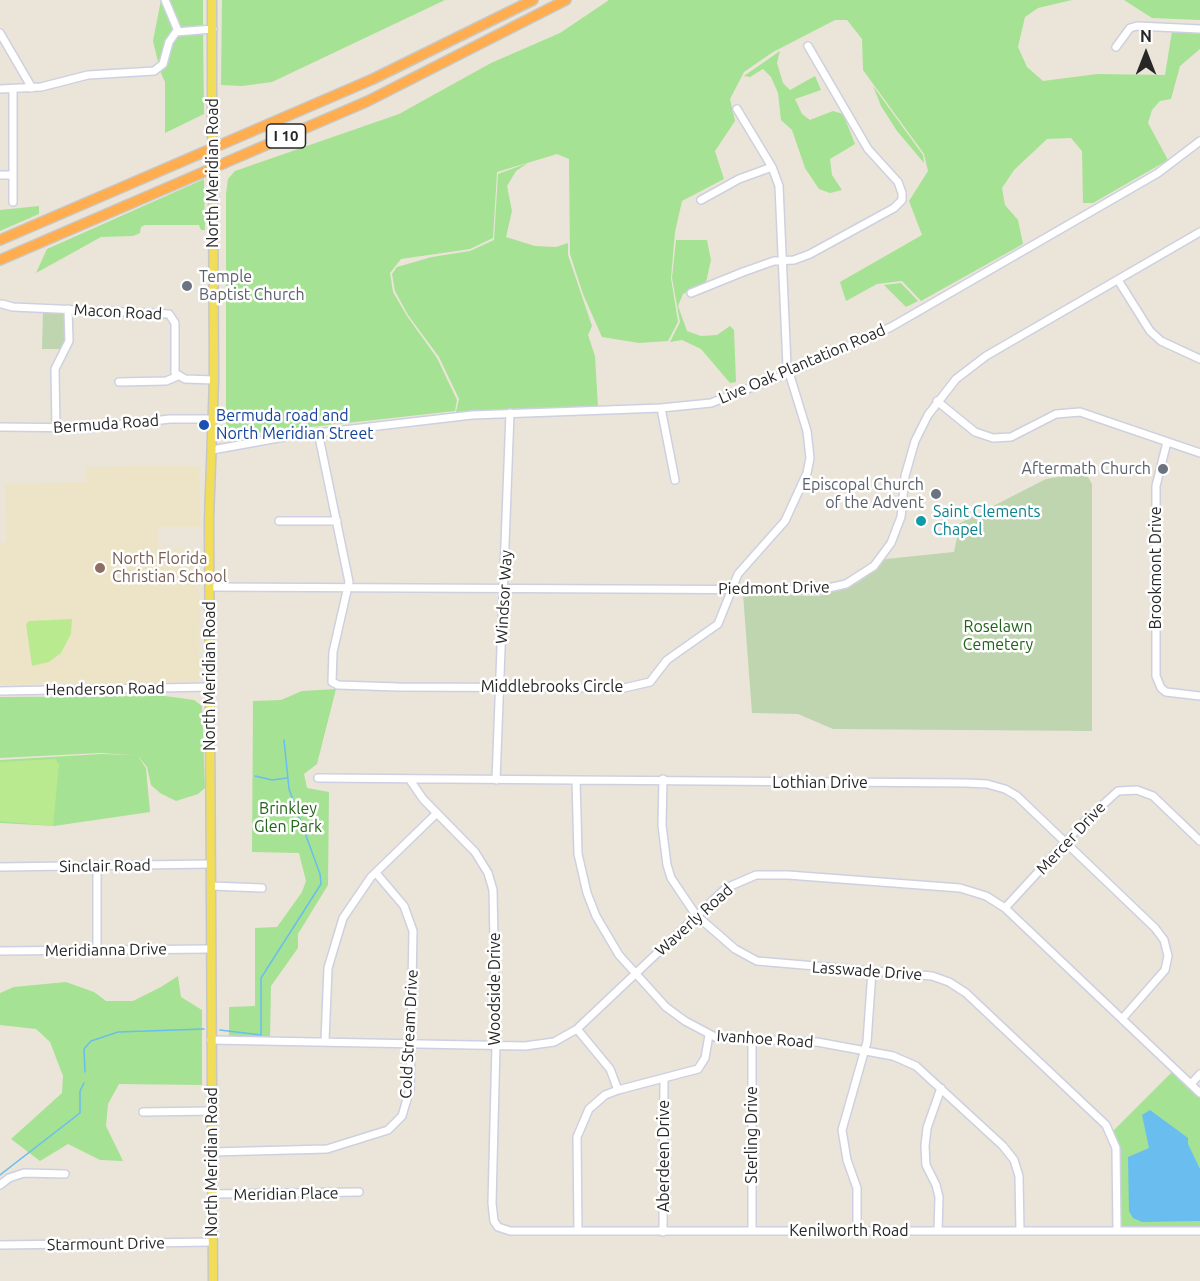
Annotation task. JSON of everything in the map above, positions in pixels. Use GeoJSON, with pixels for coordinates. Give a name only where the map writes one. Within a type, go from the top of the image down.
{"type":"FeatureCollection","features":[{"type":"Feature","properties":{"kind":"highway","name":"I 10"},"geometry":{"type":"LineString","coordinates":[[0,240],[373,79],[533,0]]}},
{"type":"Feature","properties":{"kind":"highway","name":"I 10"},"geometry":{"type":"LineString","coordinates":[[0,260],[368,101],[566,0]]}},
{"type":"Feature","properties":{"kind":"main road","name":"North Meridian Road"},"geometry":{"type":"LineString","coordinates":[[212,0],[214,380],[210,687],[213,1281]]}},
{"type":"Feature","properties":{"kind":"street"},"geometry":{"type":"LineString","coordinates":[[165,0],[178,31]]}},
{"type":"Feature","properties":{"kind":"street"},"geometry":{"type":"LineString","coordinates":[[1116,47],[1130,28],[1137,26],[1200,28]]}},
{"type":"Feature","properties":{"kind":"street"},"geometry":{"type":"LineString","coordinates":[[0,89],[32,88],[88,75],[154,71],[163,64],[169,42],[178,31],[213,29]]}},
{"type":"Feature","properties":{"kind":"street"},"geometry":{"type":"LineString","coordinates":[[0,33],[32,88]]}},
{"type":"Feature","properties":{"kind":"street"},"geometry":{"type":"LineString","coordinates":[[691,293],[743,272],[794,260],[894,208],[903,196],[898,182],[868,149],[808,46]]}},
{"type":"Feature","properties":{"kind":"street"},"geometry":{"type":"LineString","coordinates":[[13,89],[13,202]]}},
{"type":"Feature","properties":{"kind":"street","name":"Middlebrooks Circle"},"geometry":{"type":"LineString","coordinates":[[318,432],[348,566],[349,587],[330,674],[333,683],[398,687],[624,688],[647,684],[667,660],[713,630],[720,620],[730,590],[741,568],[785,521],[807,473],[810,458],[807,431],[789,373],[780,198],[772,167],[737,109]]}},
{"type":"Feature","properties":{"kind":"street","name":"Live Oak Plantation Road"},"geometry":{"type":"LineString","coordinates":[[212,450],[318,432],[510,413],[661,408],[711,403],[789,373],[918,313],[1158,173],[1200,141]]}},
{"type":"Feature","properties":{"kind":"street"},"geometry":{"type":"LineString","coordinates":[[701,200],[739,179],[772,167]]}},
{"type":"Feature","properties":{"kind":"street"},"geometry":{"type":"LineString","coordinates":[[0,175],[13,175]]}},
{"type":"Feature","properties":{"kind":"street","name":"Piedmont Drive"},"geometry":{"type":"LineString","coordinates":[[210,587],[828,589],[854,580],[874,566],[895,536],[901,517],[905,476],[911,451],[937,401],[956,379],[974,364],[1200,232]]}},
{"type":"Feature","properties":{"kind":"street"},"geometry":{"type":"LineString","coordinates":[[1118,280],[1150,331],[1161,341],[1200,358]]}},
{"type":"Feature","properties":{"kind":"street","name":"Macon Road"},"geometry":{"type":"LineString","coordinates":[[2,304],[169,314],[175,323],[174,369],[178,376]]}},
{"type":"Feature","properties":{"kind":"street"},"geometry":{"type":"LineString","coordinates":[[56,429],[55,369],[69,341],[68,309]]}},
{"type":"Feature","properties":{"kind":"street"},"geometry":{"type":"LineString","coordinates":[[119,382],[166,381],[178,376],[185,379],[214,380]]}},
{"type":"Feature","properties":{"kind":"street"},"geometry":{"type":"LineString","coordinates":[[937,401],[975,432],[993,438],[1011,437],[1047,417],[1074,412],[1095,416],[1200,453]]}},
{"type":"Feature","properties":{"kind":"street"},"geometry":{"type":"LineString","coordinates":[[661,408],[675,480]]}},
{"type":"Feature","properties":{"kind":"street","name":"Windsor Way"},"geometry":{"type":"LineString","coordinates":[[496,780],[510,413]]}},
{"type":"Feature","properties":{"kind":"street","name":"Bermuda Road"},"geometry":{"type":"LineString","coordinates":[[0,427],[90,428],[170,419],[213,419]]}},
{"type":"Feature","properties":{"kind":"street","name":"Brookmont Drive"},"geometry":{"type":"LineString","coordinates":[[1167,442],[1156,486],[1156,676],[1161,688],[1166,692],[1200,696]]}},
{"type":"Feature","properties":{"kind":"street"},"geometry":{"type":"LineString","coordinates":[[279,521],[337,521]]}},
{"type":"Feature","properties":{"kind":"street","name":"Henderson Road"},"geometry":{"type":"LineString","coordinates":[[0,691],[210,687]]}},
{"type":"Feature","properties":{"kind":"street","name":"Lothian Drive"},"geometry":{"type":"LineString","coordinates":[[318,778],[663,779],[753,783],[987,784],[1011,792],[1155,928],[1166,944],[1168,956],[1165,970],[1122,1019]]}},
{"type":"Feature","properties":{"kind":"street","name":"Lasswade Drive"},"geometry":{"type":"LineString","coordinates":[[663,779],[662,825],[667,865],[671,878],[696,915],[735,949],[757,961],[932,976],[954,985],[1098,1116],[1116,1148],[1117,1231]]}},
{"type":"Feature","properties":{"kind":"street","name":"Woodside Drive"},"geometry":{"type":"LineString","coordinates":[[410,780],[423,799],[471,848],[491,882],[494,896],[496,1045],[492,1203],[494,1221],[498,1227]]}},
{"type":"Feature","properties":{"kind":"street","name":"Ivanhoe Road"},"geometry":{"type":"LineString","coordinates":[[576,780],[578,854],[587,893],[610,944],[634,974],[674,1014],[710,1035],[752,1040],[810,1041],[910,1062],[1003,1146],[1014,1160],[1020,1190],[1020,1231]]}},
{"type":"Feature","properties":{"kind":"street","name":"Mercer Drive"},"geometry":{"type":"LineString","coordinates":[[1005,908],[1065,842],[1115,792],[1133,789],[1153,796],[1200,841]]}},
{"type":"Feature","properties":{"kind":"street"},"geometry":{"type":"LineString","coordinates":[[325,1041],[328,968],[336,934],[351,904],[376,873],[437,813]]}},
{"type":"Feature","properties":{"kind":"street","name":"Sinclair Road"},"geometry":{"type":"LineString","coordinates":[[0,867],[211,864]]}},
{"type":"Feature","properties":{"kind":"street"},"geometry":{"type":"LineString","coordinates":[[97,866],[97,950]]}},
{"type":"Feature","properties":{"kind":"street","name":"Cold Stream Drive"},"geometry":{"type":"LineString","coordinates":[[212,1152],[327,1149],[388,1130],[402,1116],[409,1100],[413,931],[404,906],[376,873]]}},
{"type":"Feature","properties":{"kind":"street","name":"Waverly Road"},"geometry":{"type":"LineString","coordinates":[[211,1040],[546,1044],[577,1029],[731,884],[747,877],[767,874],[960,888],[986,896],[1005,908],[1200,1093]]}},
{"type":"Feature","properties":{"kind":"street"},"geometry":{"type":"LineString","coordinates":[[211,886],[262,888]]}},
{"type":"Feature","properties":{"kind":"street","name":"Meridianna Drive"},"geometry":{"type":"LineString","coordinates":[[0,951],[211,949]]}},
{"type":"Feature","properties":{"kind":"street"},"geometry":{"type":"LineString","coordinates":[[857,1231],[857,1188],[847,1160],[842,1130],[866,1051],[872,970]]}},
{"type":"Feature","properties":{"kind":"street"},"geometry":{"type":"LineString","coordinates":[[577,1029],[610,1069],[618,1090]]}},
{"type":"Feature","properties":{"kind":"street"},"geometry":{"type":"LineString","coordinates":[[578,1231],[577,1137],[581,1124],[597,1101],[618,1090],[664,1080],[701,1067],[710,1035]]}},
{"type":"Feature","properties":{"kind":"street","name":"Sterling Drive"},"geometry":{"type":"LineString","coordinates":[[752,1040],[752,1231]]}},
{"type":"Feature","properties":{"kind":"street"},"geometry":{"type":"LineString","coordinates":[[1191,1084],[1200,1074]]}},
{"type":"Feature","properties":{"kind":"street","name":"Aberdeen Drive"},"geometry":{"type":"LineString","coordinates":[[663,1232],[664,1080]]}},
{"type":"Feature","properties":{"kind":"street"},"geometry":{"type":"LineString","coordinates":[[938,1231],[939,1197],[926,1165],[925,1146],[927,1128],[941,1088]]}},
{"type":"Feature","properties":{"kind":"street"},"geometry":{"type":"LineString","coordinates":[[143,1112],[212,1111]]}},
{"type":"Feature","properties":{"kind":"street"},"geometry":{"type":"LineString","coordinates":[[0,1185],[9,1178],[24,1173],[65,1174]]}},
{"type":"Feature","properties":{"kind":"street","name":"Meridian Place"},"geometry":{"type":"LineString","coordinates":[[212,1194],[359,1192]]}},
{"type":"Feature","properties":{"kind":"street","name":"Kenilworth Road"},"geometry":{"type":"LineString","coordinates":[[498,1227],[510,1231],[663,1232],[1200,1231]]}},
{"type":"Feature","properties":{"kind":"street","name":"Starmount Drive"},"geometry":{"type":"LineString","coordinates":[[0,1245],[212,1242]]}},
{"type":"Feature","properties":{"kind":"shaded area","name":"North Florida Christian School"},"geometry":{"type":"Polygon","coordinates":[[[199,465],[201,527],[159,527],[157,548],[200,549],[199,682],[0,685],[0,543],[6,542],[5,484],[86,482],[86,467],[199,465]]]}},
{"type":"Feature","properties":{"kind":"green space"},"geometry":{"type":"Polygon","coordinates":[[[161,0],[175,31],[159,66],[153,41],[161,0]]]}},
{"type":"Feature","properties":{"kind":"green space"},"geometry":{"type":"Polygon","coordinates":[[[167,0],[203,0],[203,27],[179,28],[167,0]]]}},
{"type":"Feature","properties":{"kind":"green space"},"geometry":{"type":"Polygon","coordinates":[[[222,0],[445,0],[272,82],[242,86],[221,85],[222,0]]]}},
{"type":"Feature","properties":{"kind":"green space"},"geometry":{"type":"Polygon","coordinates":[[[609,0],[1072,0],[1038,8],[1025,17],[1018,47],[1027,67],[1043,81],[1097,74],[1165,75],[1172,31],[1200,34],[1200,49],[1180,66],[1171,99],[1160,101],[1152,110],[1148,123],[1168,160],[1093,203],[1083,203],[1082,151],[1071,138],[1047,139],[1014,170],[1002,188],[1005,205],[1018,220],[1023,244],[921,301],[902,281],[877,284],[846,301],[840,282],[922,235],[909,201],[928,171],[924,154],[863,70],[862,39],[847,20],[835,20],[773,52],[744,72],[730,99],[735,121],[715,151],[724,179],[682,201],[675,232],[671,278],[678,322],[668,341],[639,343],[602,337],[583,294],[570,254],[569,159],[557,154],[497,172],[493,238],[470,249],[401,259],[390,273],[393,292],[437,358],[457,400],[455,411],[247,434],[233,435],[226,432],[226,194],[228,179],[235,171],[399,114],[491,63],[560,33],[609,0]]]}},
{"type":"Feature","properties":{"kind":"green space"},"geometry":{"type":"Polygon","coordinates":[[[1124,0],[1200,0],[1200,20],[1152,18],[1124,0]]]}},
{"type":"Feature","properties":{"kind":"green space"},"geometry":{"type":"Polygon","coordinates":[[[203,32],[204,114],[165,133],[165,82],[160,71],[165,66],[170,46],[179,34],[203,32]]]}},
{"type":"Feature","properties":{"kind":"green space"},"geometry":{"type":"Polygon","coordinates":[[[780,51],[777,63],[783,83],[790,90],[815,76],[821,90],[795,99],[802,114],[810,120],[833,111],[843,114],[855,144],[830,159],[832,175],[842,190],[830,193],[819,189],[805,168],[792,130],[781,120],[778,93],[771,77],[763,69],[750,77],[744,76],[780,51]]]}},
{"type":"Feature","properties":{"kind":"green space"},"geometry":{"type":"Polygon","coordinates":[[[873,86],[923,155],[924,163],[897,131],[881,106],[873,86]]]}},
{"type":"Feature","properties":{"kind":"green space"},"geometry":{"type":"Polygon","coordinates":[[[528,163],[516,171],[507,186],[512,211],[506,237],[535,246],[556,247],[568,243],[568,255],[592,326],[588,335],[595,356],[598,407],[449,414],[456,412],[459,399],[439,357],[408,315],[395,291],[392,274],[397,267],[432,257],[470,251],[494,240],[498,174],[528,163]]]}},
{"type":"Feature","properties":{"kind":"green space"},"geometry":{"type":"Polygon","coordinates":[[[204,179],[205,230],[201,230],[199,225],[145,225],[141,227],[140,233],[133,236],[101,237],[36,273],[47,249],[204,179]]]}},
{"type":"Feature","properties":{"kind":"green space"},"geometry":{"type":"Polygon","coordinates":[[[39,206],[39,214],[0,231],[0,210],[39,206]]]}},
{"type":"Feature","properties":{"kind":"green space"},"geometry":{"type":"Polygon","coordinates":[[[676,240],[707,240],[711,260],[706,282],[683,294],[678,306],[687,331],[701,336],[717,335],[730,326],[734,330],[736,382],[730,383],[701,349],[682,340],[670,342],[680,322],[672,278],[676,240]]]}},
{"type":"Feature","properties":{"kind":"green space"},"geometry":{"type":"Polygon","coordinates":[[[901,283],[918,301],[906,307],[884,285],[901,283]]]}},
{"type":"Feature","properties":{"kind":"green space"},"geometry":{"type":"Polygon","coordinates":[[[43,312],[64,312],[66,339],[62,349],[42,349],[43,312]]]}},
{"type":"Feature","properties":{"kind":"green space","name":"Roselawn Cemetery"},"geometry":{"type":"Polygon","coordinates":[[[1080,473],[1088,477],[1092,484],[1092,731],[833,729],[798,714],[752,713],[743,594],[819,596],[859,582],[886,559],[954,552],[960,523],[1046,479],[1080,473]]]}},
{"type":"Feature","properties":{"kind":"green space"},"geometry":{"type":"Polygon","coordinates":[[[72,619],[71,634],[61,653],[49,662],[32,666],[26,624],[29,621],[72,619]]]}},
{"type":"Feature","properties":{"kind":"green space","name":"Brinkley Glen Park"},"geometry":{"type":"Polygon","coordinates":[[[336,689],[317,764],[304,774],[307,788],[329,792],[328,885],[298,934],[298,948],[271,986],[270,1038],[229,1037],[229,1007],[255,1006],[255,928],[277,927],[302,892],[306,881],[299,853],[252,852],[253,701],[281,700],[302,691],[336,689]]]}},
{"type":"Feature","properties":{"kind":"green space"},"geometry":{"type":"Polygon","coordinates":[[[165,696],[194,700],[202,706],[205,788],[198,794],[176,801],[160,793],[151,785],[147,767],[137,755],[146,768],[150,812],[54,826],[0,823],[0,760],[101,754],[134,755],[100,753],[0,758],[0,697],[165,696]]]}},
{"type":"Feature","properties":{"kind":"green space"},"geometry":{"type":"Polygon","coordinates":[[[55,759],[59,764],[53,826],[0,821],[0,762],[55,759]]]}},
{"type":"Feature","properties":{"kind":"green space"},"geometry":{"type":"Polygon","coordinates":[[[178,976],[181,997],[202,1010],[202,1085],[119,1084],[108,1104],[106,1126],[123,1161],[100,1160],[68,1144],[40,1161],[11,1139],[62,1093],[63,1076],[50,1042],[36,1029],[0,1025],[0,993],[14,987],[66,982],[94,992],[106,1001],[133,1001],[178,976]]]}},
{"type":"Feature","properties":{"kind":"green space"},"geometry":{"type":"Polygon","coordinates":[[[1172,1072],[1200,1095],[1200,1228],[1124,1227],[1119,1223],[1120,1164],[1112,1132],[1172,1072]]]}},
{"type":"Feature","properties":{"kind":"water"},"geometry":{"type":"Polygon","coordinates":[[[1150,1110],[1188,1138],[1188,1144],[1200,1169],[1200,1221],[1142,1222],[1133,1218],[1129,1211],[1128,1157],[1149,1148],[1142,1115],[1150,1110]]]}},
{"type":"Feature","properties":{"kind":"waterway"},"geometry":{"type":"LineString","coordinates":[[220,1030],[261,1035],[261,978],[321,884],[320,874],[289,789],[284,740]]}},
{"type":"Feature","properties":{"kind":"waterway"},"geometry":{"type":"LineString","coordinates":[[255,776],[272,780],[287,778]]}},
{"type":"Feature","properties":{"kind":"waterway"},"geometry":{"type":"LineString","coordinates":[[85,1072],[84,1049],[91,1041],[118,1032],[204,1029]]}},
{"type":"Feature","properties":{"kind":"waterway"},"geometry":{"type":"LineString","coordinates":[[0,1175],[80,1113],[80,1091],[84,1083]]}},
{"type":"Feature","properties":{"kind":"place","name":"Temple Baptist Church"},"geometry":{"type":"Point","coordinates":[187,286]}},
{"type":"Feature","properties":{"kind":"place","name":"Bermuda road and North Meridian Street"},"geometry":{"type":"Point","coordinates":[204,425]}},
{"type":"Feature","properties":{"kind":"place","name":"Aftermath Church"},"geometry":{"type":"Point","coordinates":[1163,469]}},
{"type":"Feature","properties":{"kind":"place","name":"Episcopal Church of the Advent"},"geometry":{"type":"Point","coordinates":[936,494]}},
{"type":"Feature","properties":{"kind":"place","name":"Saint Clements Chapel"},"geometry":{"type":"Point","coordinates":[921,521]}},
{"type":"Feature","properties":{"kind":"place","name":"North Florida Christian School"},"geometry":{"type":"Point","coordinates":[100,568]}}]}
